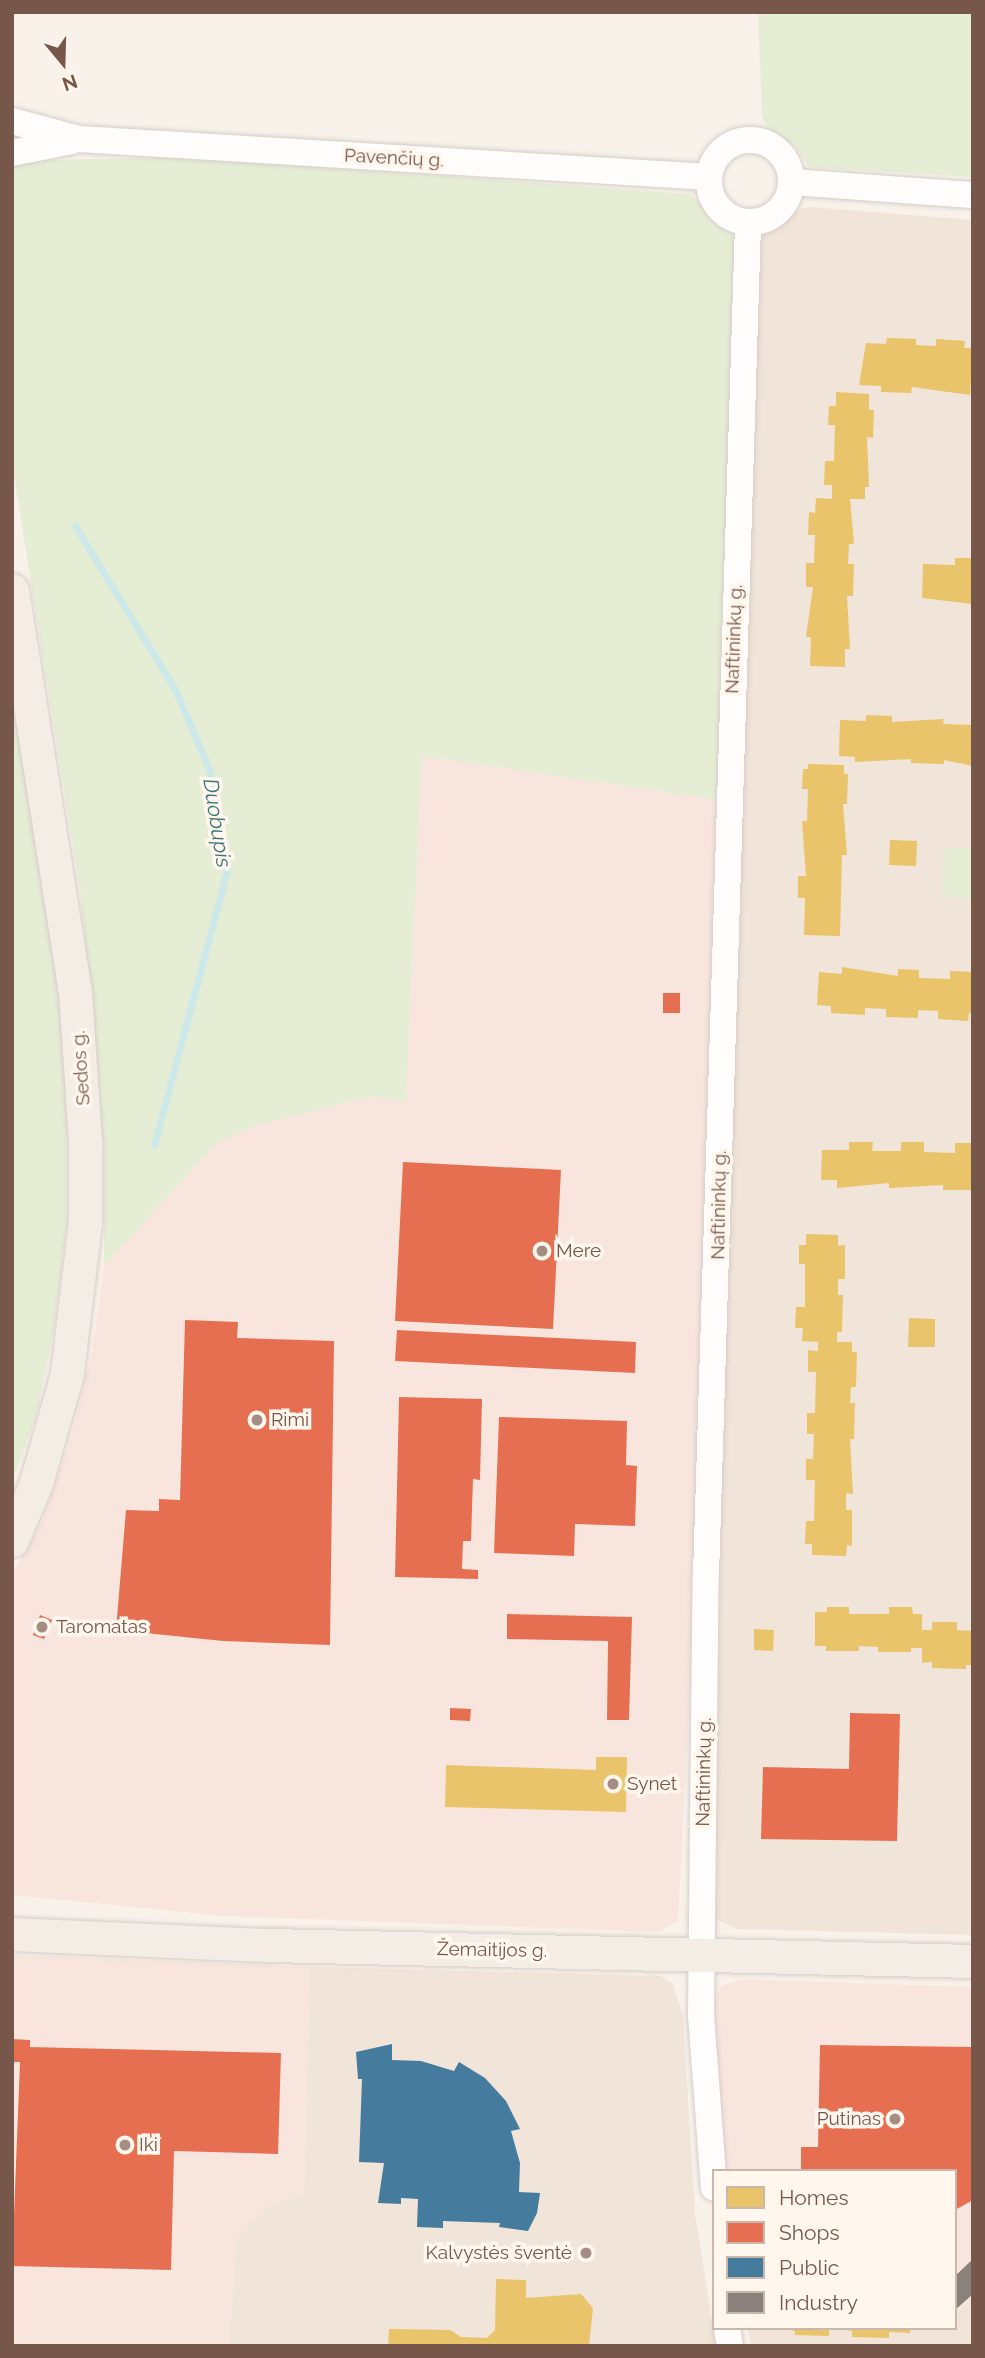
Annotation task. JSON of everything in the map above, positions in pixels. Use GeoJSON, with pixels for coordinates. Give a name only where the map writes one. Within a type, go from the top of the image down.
{"type":"FeatureCollection","features":[{"type":"Feature","properties":{"kind":"main road","name":"Sedos g."},"geometry":{"type":"LineString","coordinates":[[12,590],[75,991],[85,1142],[85,1222],[67,1374],[47,1449],[12,1540]]}},
{"type":"Feature","properties":{"kind":"main road","name":"Žemaitijos g."},"geometry":{"type":"LineString","coordinates":[[12,1934],[973,1961]]}},
{"type":"Feature","properties":{"kind":"street","name":"Pavenčių g."},"geometry":{"type":"LineString","coordinates":[[12,121],[79,139],[709,177]]}},
{"type":"Feature","properties":{"kind":"street","name":"Pavenčių g."},"geometry":{"type":"LineString","coordinates":[[12,153],[79,139]]}},
{"type":"Feature","properties":{"kind":"street"},"geometry":{"type":"LineString","coordinates":[[749,140],[774,148],[789,169],[790,182],[782,206],[772,215],[748,222],[735,219],[714,202],[709,177],[718,155],[749,140]]}},
{"type":"Feature","properties":{"kind":"street"},"geometry":{"type":"LineString","coordinates":[[790,182],[973,195]]}},
{"type":"Feature","properties":{"kind":"street","name":"Naftininkų g."},"geometry":{"type":"LineString","coordinates":[[713,2169],[701,2015],[706,1575],[748,222]]}},
{"type":"Feature","properties":{"kind":"shaded area"},"geometry":{"type":"Polygon","coordinates":[[[809,207],[973,220],[973,1935],[738,1929],[715,1919],[718,1555],[761,240],[778,215],[809,207]]]}},
{"type":"Feature","properties":{"kind":"shaded area"},"geometry":{"type":"Polygon","coordinates":[[[422,756],[719,800],[692,1651],[678,1921],[658,1932],[225,1916],[12,1895],[12,1574],[39,1528],[72,1436],[92,1353],[104,1266],[216,1144],[254,1126],[372,1096],[406,1102],[422,756]]]}},
{"type":"Feature","properties":{"kind":"shaded area"},"geometry":{"type":"Polygon","coordinates":[[[12,1955],[310,1967],[304,2194],[266,2207],[237,2237],[229,2346],[12,2346],[12,1955]]]}},
{"type":"Feature","properties":{"kind":"shaded area"},"geometry":{"type":"Polygon","coordinates":[[[310,1967],[660,1976],[673,1984],[683,2016],[695,2214],[716,2346],[229,2346],[237,2237],[267,2207],[304,2194],[310,1967]]]}},
{"type":"Feature","properties":{"kind":"shaded area"},"geometry":{"type":"Polygon","coordinates":[[[742,1979],[973,1987],[973,2298],[957,2312],[957,2169],[724,2169],[714,2003],[721,1986],[742,1979]]]}},
{"type":"Feature","properties":{"kind":"shaded area"},"geometry":{"type":"Polygon","coordinates":[[[973,2298],[973,2346],[751,2346],[747,2330],[957,2330],[957,2312],[973,2298]]]}},
{"type":"Feature","properties":{"kind":"green space"},"geometry":{"type":"Polygon","coordinates":[[[758,12],[973,12],[973,177],[809,167],[796,147],[769,130],[762,117],[758,12]]]}},
{"type":"Feature","properties":{"kind":"green space"},"geometry":{"type":"Polygon","coordinates":[[[178,157],[689,194],[729,227],[738,249],[719,800],[422,756],[406,1102],[371,1096],[254,1126],[216,1144],[104,1266],[104,1149],[81,895],[12,463],[12,161],[178,157]]]}},
{"type":"Feature","properties":{"kind":"green space"},"geometry":{"type":"Polygon","coordinates":[[[12,700],[54,944],[66,1052],[67,1222],[55,1324],[37,1414],[12,1482],[12,700]]]}},
{"type":"Feature","properties":{"kind":"green space"},"geometry":{"type":"Polygon","coordinates":[[[944,848],[973,849],[973,898],[942,897],[944,848]]]}},
{"type":"Feature","properties":{"kind":"building: Homes"},"geometry":{"type":"Polygon","coordinates":[[[887,338],[916,339],[916,345],[936,346],[936,339],[965,341],[964,348],[973,348],[970,395],[912,387],[911,393],[881,392],[881,386],[859,385],[866,343],[886,344],[887,338]]]}},
{"type":"Feature","properties":{"kind":"building: Homes"},"geometry":{"type":"Polygon","coordinates":[[[836,392],[869,394],[869,410],[874,410],[873,438],[867,437],[869,487],[865,487],[865,499],[850,499],[854,544],[849,544],[848,564],[854,564],[853,596],[847,596],[850,649],[845,649],[845,667],[810,666],[811,637],[806,637],[813,587],[806,587],[806,563],[814,563],[815,535],[808,535],[809,512],[815,513],[816,498],[832,499],[832,485],[824,485],[825,461],[834,461],[835,425],[828,425],[829,406],[836,406],[836,392]]]}},
{"type":"Feature","properties":{"kind":"building: Homes"},"geometry":{"type":"Polygon","coordinates":[[[955,558],[973,558],[973,604],[922,598],[923,564],[955,565],[955,558]]]}},
{"type":"Feature","properties":{"kind":"building: Homes"},"geometry":{"type":"Polygon","coordinates":[[[866,715],[892,716],[892,722],[944,719],[943,724],[973,725],[973,766],[944,760],[944,764],[911,763],[911,759],[855,762],[855,757],[839,756],[840,720],[866,721],[866,715]]]}},
{"type":"Feature","properties":{"kind":"building: Homes"},"geometry":{"type":"Polygon","coordinates":[[[808,764],[844,765],[844,774],[848,774],[847,804],[843,804],[847,855],[842,855],[840,936],[804,935],[805,898],[798,898],[798,876],[806,876],[802,821],[807,821],[808,789],[802,789],[803,769],[808,769],[808,764]]]}},
{"type":"Feature","properties":{"kind":"building: Homes"},"geometry":{"type":"Polygon","coordinates":[[[890,840],[917,841],[916,866],[889,865],[890,840]]]}},
{"type":"Feature","properties":{"kind":"building: Homes"},"geometry":{"type":"Polygon","coordinates":[[[842,967],[898,976],[898,969],[919,970],[919,978],[950,979],[950,971],[973,972],[973,1013],[969,1013],[968,1021],[938,1019],[938,1011],[918,1010],[918,1018],[886,1017],[886,1009],[865,1008],[865,1015],[831,1013],[831,1006],[817,1005],[819,972],[842,974],[842,967]]]}},
{"type":"Feature","properties":{"kind":"building: Homes"},"geometry":{"type":"Polygon","coordinates":[[[849,1142],[873,1142],[872,1151],[901,1151],[901,1142],[924,1142],[924,1152],[955,1153],[955,1143],[973,1143],[973,1190],[943,1190],[943,1185],[889,1188],[889,1183],[837,1188],[837,1180],[821,1180],[822,1150],[849,1150],[849,1142]]]}},
{"type":"Feature","properties":{"kind":"building: Homes"},"geometry":{"type":"Polygon","coordinates":[[[806,1234],[838,1235],[838,1246],[845,1245],[845,1279],[838,1279],[838,1295],[843,1295],[842,1332],[837,1332],[837,1342],[852,1342],[852,1352],[857,1352],[856,1387],[851,1387],[850,1403],[855,1403],[854,1439],[850,1439],[853,1494],[846,1493],[846,1510],[852,1510],[852,1546],[847,1545],[846,1556],[812,1555],[812,1544],[805,1544],[806,1521],[814,1521],[815,1480],[806,1480],[806,1459],[813,1459],[814,1434],[807,1434],[807,1413],[815,1413],[816,1372],[808,1372],[808,1350],[818,1351],[818,1342],[802,1341],[803,1328],[795,1328],[796,1307],[805,1307],[805,1264],[799,1264],[799,1245],[806,1245],[806,1234]]]}},
{"type":"Feature","properties":{"kind":"building: Homes"},"geometry":{"type":"Polygon","coordinates":[[[909,1318],[935,1319],[935,1347],[908,1347],[909,1318]]]}},
{"type":"Feature","properties":{"kind":"building: Homes"},"geometry":{"type":"Polygon","coordinates":[[[827,1607],[849,1607],[849,1614],[889,1614],[889,1607],[912,1607],[913,1614],[922,1614],[922,1630],[932,1630],[932,1622],[957,1622],[957,1630],[973,1631],[973,1665],[966,1665],[966,1669],[932,1668],[932,1662],[922,1663],[922,1648],[911,1648],[911,1652],[878,1652],[878,1647],[859,1646],[859,1651],[826,1651],[826,1646],[815,1646],[815,1612],[827,1612],[827,1607]]]}},
{"type":"Feature","properties":{"kind":"building: Homes"},"geometry":{"type":"Polygon","coordinates":[[[754,1629],[774,1630],[773,1651],[754,1650],[754,1629]]]}},
{"type":"Feature","properties":{"kind":"building: Homes"},"geometry":{"type":"Polygon","coordinates":[[[596,1757],[627,1757],[626,1812],[445,1807],[446,1765],[596,1770],[596,1757]]]}},
{"type":"Feature","properties":{"kind":"building: Homes"},"geometry":{"type":"Polygon","coordinates":[[[496,2279],[526,2280],[526,2298],[581,2294],[593,2308],[589,2346],[388,2346],[389,2329],[450,2330],[461,2337],[487,2338],[495,2330],[496,2279]]]}},
{"type":"Feature","properties":{"kind":"building: Homes"},"geometry":{"type":"Polygon","coordinates":[[[790,2330],[829,2330],[829,2336],[795,2335],[795,2331],[790,2330]]]}},
{"type":"Feature","properties":{"kind":"building: Homes"},"geometry":{"type":"Polygon","coordinates":[[[846,2330],[910,2330],[910,2333],[889,2332],[889,2338],[852,2337],[852,2331],[846,2330]]]}},
{"type":"Feature","properties":{"kind":"building: Shops"},"geometry":{"type":"Polygon","coordinates":[[[663,993],[680,993],[680,1013],[663,1013],[663,993]]]}},
{"type":"Feature","properties":{"kind":"building: Shops"},"geometry":{"type":"Polygon","coordinates":[[[403,1162],[561,1170],[553,1329],[395,1321],[403,1162]]]}},
{"type":"Feature","properties":{"kind":"building: Shops","name":"Rimi"},"geometry":{"type":"Polygon","coordinates":[[[185,1320],[238,1322],[237,1338],[334,1341],[330,1645],[223,1641],[116,1630],[126,1510],[159,1511],[159,1499],[180,1500],[185,1320]]]}},
{"type":"Feature","properties":{"kind":"building: Shops"},"geometry":{"type":"Polygon","coordinates":[[[397,1330],[636,1342],[635,1373],[395,1361],[397,1330]]]}},
{"type":"Feature","properties":{"kind":"building: Shops"},"geometry":{"type":"Polygon","coordinates":[[[399,1397],[482,1399],[480,1480],[473,1479],[471,1541],[463,1541],[462,1569],[478,1570],[478,1579],[395,1577],[399,1397]]]}},
{"type":"Feature","properties":{"kind":"building: Shops"},"geometry":{"type":"Polygon","coordinates":[[[499,1417],[627,1421],[626,1465],[637,1466],[635,1526],[575,1524],[574,1556],[494,1553],[499,1417]]]}},
{"type":"Feature","properties":{"kind":"building: Shops"},"geometry":{"type":"Polygon","coordinates":[[[507,1614],[632,1617],[629,1720],[607,1720],[608,1641],[507,1639],[507,1614]]]}},
{"type":"Feature","properties":{"kind":"building: Shops","name":"Taromatas"},"geometry":{"type":"Polygon","coordinates":[[[40,1615],[52,1620],[44,1639],[33,1635],[40,1615]]]}},
{"type":"Feature","properties":{"kind":"building: Shops"},"geometry":{"type":"Polygon","coordinates":[[[450,1708],[471,1709],[470,1721],[450,1720],[450,1708]]]}},
{"type":"Feature","properties":{"kind":"building: Shops"},"geometry":{"type":"Polygon","coordinates":[[[850,1713],[900,1714],[897,1841],[761,1839],[763,1767],[849,1769],[850,1713]]]}},
{"type":"Feature","properties":{"kind":"building: Shops"},"geometry":{"type":"Polygon","coordinates":[[[12,2039],[30,2040],[30,2047],[281,2053],[278,2154],[174,2151],[171,2270],[12,2266],[20,2062],[12,2062],[12,2039]]]}},
{"type":"Feature","properties":{"kind":"building: Shops"},"geometry":{"type":"Polygon","coordinates":[[[820,2045],[973,2047],[973,2200],[957,2209],[957,2169],[801,2169],[801,2147],[818,2147],[820,2045]]]}},
{"type":"Feature","properties":{"kind":"building: Public"},"geometry":{"type":"Polygon","coordinates":[[[392,2044],[392,2060],[421,2061],[454,2071],[459,2062],[485,2078],[506,2101],[520,2129],[511,2131],[520,2163],[519,2192],[540,2193],[537,2213],[528,2231],[499,2227],[500,2223],[443,2221],[443,2228],[417,2227],[418,2199],[401,2198],[401,2204],[378,2203],[384,2163],[359,2162],[362,2079],[358,2079],[356,2052],[392,2044]]]}},
{"type":"Feature","properties":{"kind":"building: Industry"},"geometry":{"type":"Polygon","coordinates":[[[973,2259],[973,2294],[957,2308],[957,2274],[973,2259]]]}},
{"type":"Feature","properties":{"kind":"waterway","name":"Duobupis"},"geometry":{"type":"LineString","coordinates":[[75,526],[176,691],[210,772],[227,871],[154,1145]]}},
{"type":"Feature","properties":{"kind":"place","name":"Mere"},"geometry":{"type":"Point","coordinates":[542,1251]}},
{"type":"Feature","properties":{"kind":"place","name":"Rimi"},"geometry":{"type":"Point","coordinates":[257,1420]}},
{"type":"Feature","properties":{"kind":"place","name":"Taromatas"},"geometry":{"type":"Point","coordinates":[42,1627]}},
{"type":"Feature","properties":{"kind":"place","name":"Synet"},"geometry":{"type":"Point","coordinates":[613,1784]}},
{"type":"Feature","properties":{"kind":"place","name":"Putinas"},"geometry":{"type":"Point","coordinates":[895,2119]}},
{"type":"Feature","properties":{"kind":"place","name":"Iki"},"geometry":{"type":"Point","coordinates":[125,2145]}},
{"type":"Feature","properties":{"kind":"place","name":"Kalvystės šventė"},"geometry":{"type":"Point","coordinates":[586,2253]}}]}
